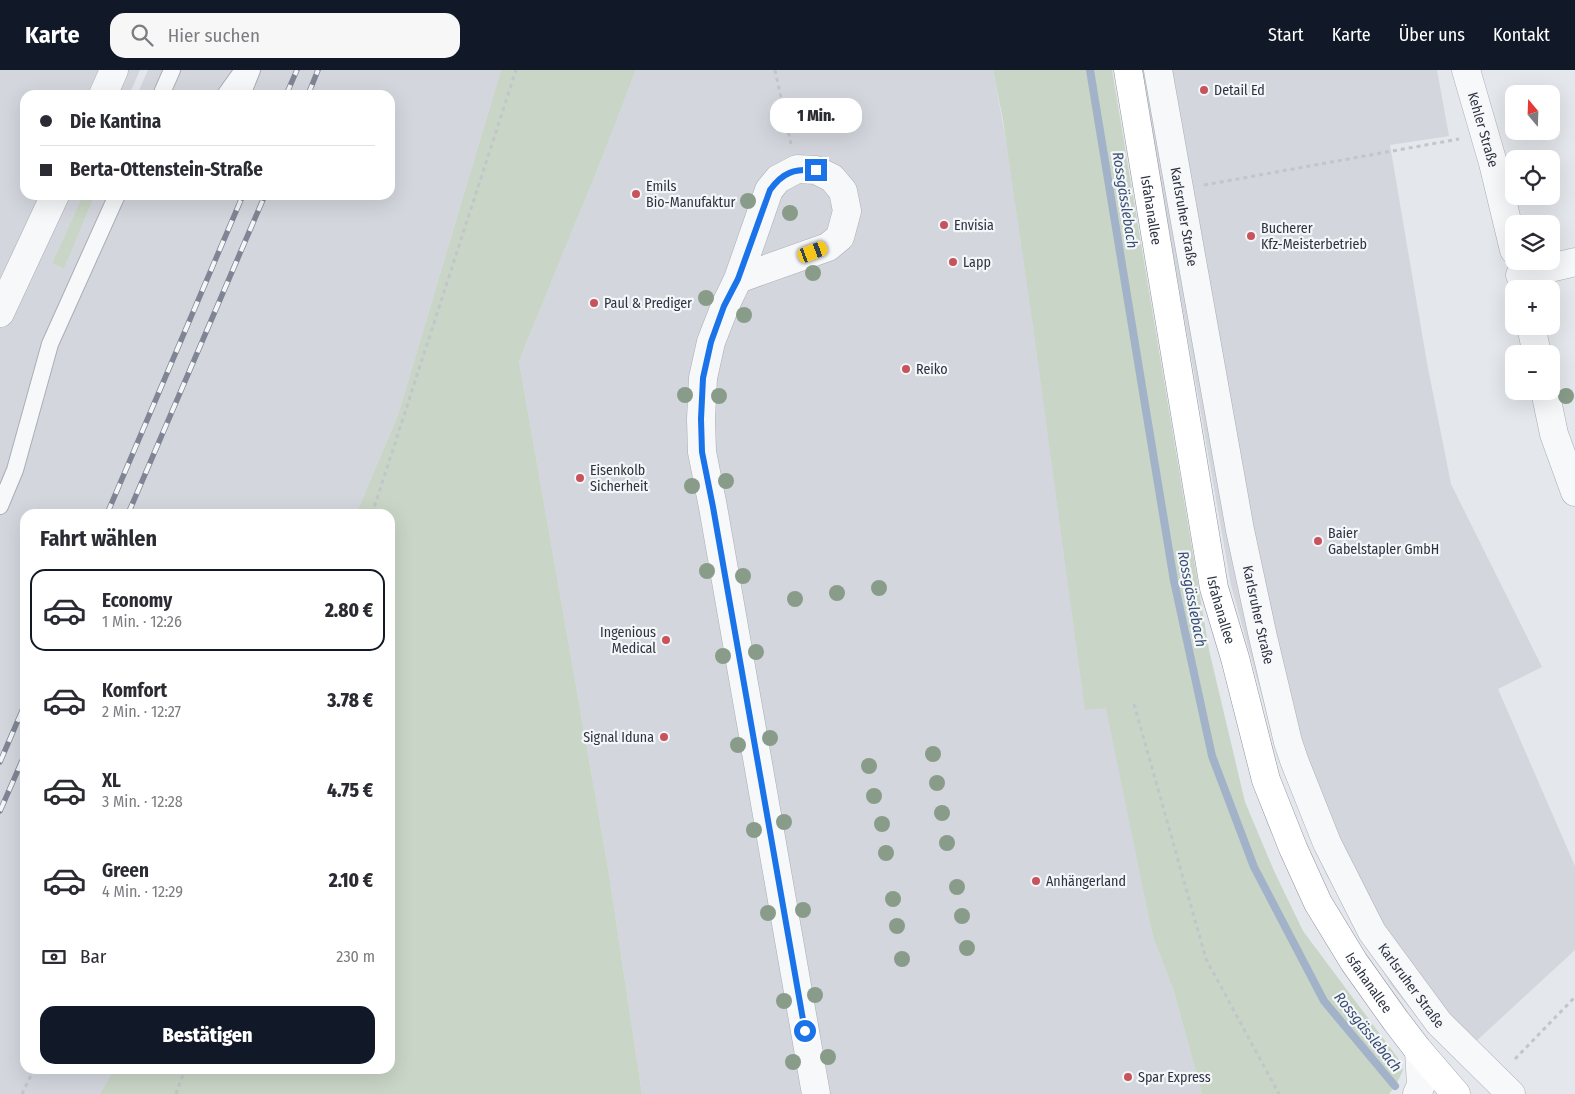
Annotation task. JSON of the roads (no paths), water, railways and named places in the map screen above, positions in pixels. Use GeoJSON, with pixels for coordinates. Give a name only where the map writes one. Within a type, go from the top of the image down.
{"type":"FeatureCollection","features":[{"type":"Feature","properties":{"kind":"main road","name":"Isfahanallee"},"geometry":{"type":"LineString","coordinates":[[1128,70],[1214,588],[1235,658],[1266,780],[1292,848],[1318,903],[1354,962],[1396,1021],[1456,1094]]}},
{"type":"Feature","properties":{"kind":"street"},"geometry":{"type":"LineString","coordinates":[[104,90],[114,70]]}},
{"type":"Feature","properties":{"kind":"street","name":"Karlsruher Straße"},"geometry":{"type":"LineString","coordinates":[[1158,70],[1240,530],[1263,637],[1294,760],[1327,843],[1372,932],[1439,1023],[1511,1094]]}},
{"type":"Feature","properties":{"kind":"street","name":"Kehler Straße"},"geometry":{"type":"LineString","coordinates":[[1466,70],[1493,163],[1505,215]]}},
{"type":"Feature","properties":{"kind":"street"},"geometry":{"type":"LineString","coordinates":[[738,279],[828,247],[840,237],[847,211],[843,191],[832,178],[816,170],[797,169],[778,179],[770,190],[738,279],[724,306],[711,342],[703,378],[701,419],[702,452],[816,1094]]}},
{"type":"Feature","properties":{"kind":"street"},"geometry":{"type":"LineString","coordinates":[[0,313],[53,200]]}},
{"type":"Feature","properties":{"kind":"street"},"geometry":{"type":"LineString","coordinates":[[1560,264],[1575,262]]}},
{"type":"Feature","properties":{"kind":"street"},"geometry":{"type":"LineString","coordinates":[[1546,400],[1554,434],[1575,492]]}},
{"type":"Feature","properties":{"kind":"street"},"geometry":{"type":"LineString","coordinates":[[1417,1094],[1421,1085],[1419,1051]]}},
{"type":"Feature","properties":{"kind":"lane"},"geometry":{"type":"LineString","coordinates":[[164,90],[172,70]]}},
{"type":"Feature","properties":{"kind":"lane"},"geometry":{"type":"LineString","coordinates":[[229,90],[244,70]]}},
{"type":"Feature","properties":{"kind":"lane"},"geometry":{"type":"LineString","coordinates":[[233,90],[244,70]]}},
{"type":"Feature","properties":{"kind":"lane"},"geometry":{"type":"LineString","coordinates":[[244,90],[252,70]]}},
{"type":"Feature","properties":{"kind":"lane"},"geometry":{"type":"LineString","coordinates":[[0,506],[15,470],[50,344],[115,200]]}},
{"type":"Feature","properties":{"kind":"waterway","name":"Rossgässlebach"},"geometry":{"type":"LineString","coordinates":[[1090,70],[1174,581],[1212,756],[1254,867],[1324,1001],[1395,1086]]}},
{"type":"Feature","properties":{"kind":"railway"},"geometry":{"type":"LineString","coordinates":[[288,90],[297,70]]}},
{"type":"Feature","properties":{"kind":"railway"},"geometry":{"type":"LineString","coordinates":[[310,90],[318,70]]}},
{"type":"Feature","properties":{"kind":"railway"},"geometry":{"type":"LineString","coordinates":[[109,509],[241,200]]}},
{"type":"Feature","properties":{"kind":"railway"},"geometry":{"type":"LineString","coordinates":[[130,509],[263,200]]}},
{"type":"Feature","properties":{"kind":"railway"},"geometry":{"type":"LineString","coordinates":[[0,762],[20,716]]}},
{"type":"Feature","properties":{"kind":"railway"},"geometry":{"type":"LineString","coordinates":[[0,811],[20,765]]}},
{"type":"Feature","properties":{"kind":"place","name":"Detail Ed"},"geometry":{"type":"Point","coordinates":[1204,90]}},
{"type":"Feature","properties":{"kind":"place","name":"Emils Bio-Manufaktur"},"geometry":{"type":"Point","coordinates":[636,194]}},
{"type":"Feature","properties":{"kind":"place","name":"Envisia"},"geometry":{"type":"Point","coordinates":[944,225]}},
{"type":"Feature","properties":{"kind":"place","name":"Bucherer Kfz-Meisterbetrieb"},"geometry":{"type":"Point","coordinates":[1251,236]}},
{"type":"Feature","properties":{"kind":"place","name":"Lapp"},"geometry":{"type":"Point","coordinates":[953,262]}},
{"type":"Feature","properties":{"kind":"place","name":"Paul & Prediger"},"geometry":{"type":"Point","coordinates":[594,303]}},
{"type":"Feature","properties":{"kind":"place","name":"Reiko"},"geometry":{"type":"Point","coordinates":[906,369]}},
{"type":"Feature","properties":{"kind":"place","name":"Eisenkolb Sicherheit"},"geometry":{"type":"Point","coordinates":[580,478]}},
{"type":"Feature","properties":{"kind":"place","name":"Baier Gabelstapler GmbH"},"geometry":{"type":"Point","coordinates":[1318,541]}},
{"type":"Feature","properties":{"kind":"place","name":"Ingenious Medical"},"geometry":{"type":"Point","coordinates":[666,640]}},
{"type":"Feature","properties":{"kind":"place","name":"Signal Iduna"},"geometry":{"type":"Point","coordinates":[664,737]}},
{"type":"Feature","properties":{"kind":"place","name":"Anhängerland"},"geometry":{"type":"Point","coordinates":[1036,881]}},
{"type":"Feature","properties":{"kind":"place","name":"Spar Express"},"geometry":{"type":"Point","coordinates":[1128,1077]}}]}
